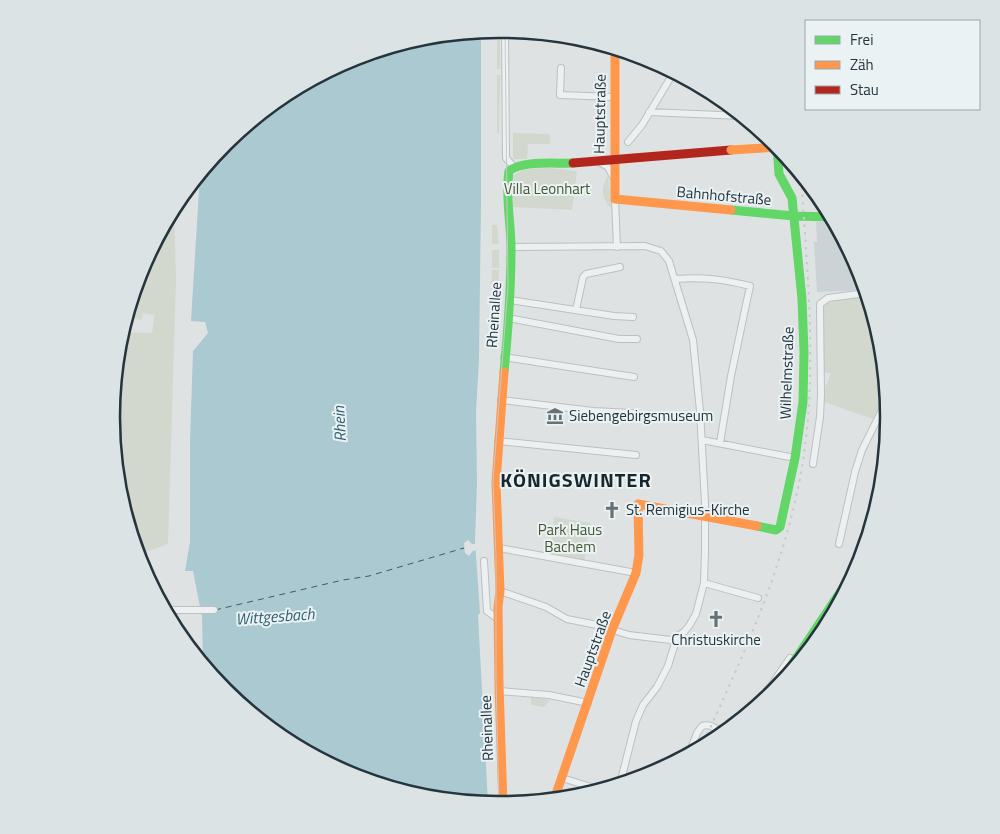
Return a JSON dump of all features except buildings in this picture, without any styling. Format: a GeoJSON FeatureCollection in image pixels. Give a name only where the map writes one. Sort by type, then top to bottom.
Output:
{"type":"FeatureCollection","features":[{"type":"Feature","properties":{"kind":"main road","name":"Hauptstraße"},"geometry":{"type":"LineString","coordinates":[[615,56],[615,199]]}},
{"type":"Feature","properties":{"kind":"main road"},"geometry":{"type":"LineString","coordinates":[[614,146],[633,157]]}},
{"type":"Feature","properties":{"kind":"main road"},"geometry":{"type":"LineString","coordinates":[[514,167],[528,164],[599,162],[633,157],[766,147]]}},
{"type":"Feature","properties":{"kind":"main road","name":"Wilhelmstraße"},"geometry":{"type":"LineString","coordinates":[[704,515],[778,529],[794,462],[803,402],[802,299],[792,195],[781,179],[778,160]]}},
{"type":"Feature","properties":{"kind":"main road","name":"Rheinallee"},"geometry":{"type":"LineString","coordinates":[[504,796],[499,691],[498,607],[500,591],[496,482],[504,357],[510,300],[511,247],[507,183],[509,171],[514,167]]}},
{"type":"Feature","properties":{"kind":"main road","name":"Bahnhofstraße"},"geometry":{"type":"LineString","coordinates":[[615,199],[795,216],[823,217]]}},
{"type":"Feature","properties":{"kind":"main road","name":"Hauptstraße"},"geometry":{"type":"LineString","coordinates":[[557,792],[612,630],[636,573],[639,555],[638,504],[704,515]]}},
{"type":"Feature","properties":{"kind":"street"},"geometry":{"type":"LineString","coordinates":[[505,38],[506,158],[509,164],[514,167]]}},
{"type":"Feature","properties":{"kind":"street"},"geometry":{"type":"LineString","coordinates":[[561,68],[560,95],[614,97]]}},
{"type":"Feature","properties":{"kind":"street"},"geometry":{"type":"LineString","coordinates":[[628,142],[650,112],[670,78]]}},
{"type":"Feature","properties":{"kind":"street"},"geometry":{"type":"LineString","coordinates":[[650,112],[730,115]]}},
{"type":"Feature","properties":{"kind":"street","name":"Hauptstraße"},"geometry":{"type":"LineString","coordinates":[[599,162],[608,167],[615,180]]}},
{"type":"Feature","properties":{"kind":"street","name":"Hauptstraße"},"geometry":{"type":"LineString","coordinates":[[615,199],[617,247]]}},
{"type":"Feature","properties":{"kind":"street"},"geometry":{"type":"LineString","coordinates":[[500,591],[546,607],[567,618],[629,635],[671,640],[689,626],[696,614],[704,583],[702,440],[693,340],[669,261],[661,251],[645,246],[511,247]]}},
{"type":"Feature","properties":{"kind":"street"},"geometry":{"type":"LineString","coordinates":[[576,310],[583,277],[586,274],[620,267]]}},
{"type":"Feature","properties":{"kind":"street"},"geometry":{"type":"LineString","coordinates":[[675,279],[722,279],[750,286],[741,324],[720,443]]}},
{"type":"Feature","properties":{"kind":"street"},"geometry":{"type":"LineString","coordinates":[[813,464],[821,395],[820,304],[828,298],[859,294]]}},
{"type":"Feature","properties":{"kind":"street"},"geometry":{"type":"LineString","coordinates":[[510,300],[614,316],[633,317]]}},
{"type":"Feature","properties":{"kind":"street"},"geometry":{"type":"LineString","coordinates":[[508,318],[619,339],[637,340]]}},
{"type":"Feature","properties":{"kind":"street"},"geometry":{"type":"LineString","coordinates":[[504,357],[634,377]]}},
{"type":"Feature","properties":{"kind":"street"},"geometry":{"type":"LineString","coordinates":[[501,400],[593,411],[632,413]]}},
{"type":"Feature","properties":{"kind":"street"},"geometry":{"type":"LineString","coordinates":[[839,544],[854,472],[880,413]]}},
{"type":"Feature","properties":{"kind":"street"},"geometry":{"type":"LineString","coordinates":[[702,440],[794,462]]}},
{"type":"Feature","properties":{"kind":"street"},"geometry":{"type":"LineString","coordinates":[[498,441],[636,455]]}},
{"type":"Feature","properties":{"kind":"street"},"geometry":{"type":"LineString","coordinates":[[499,548],[636,573]]}},
{"type":"Feature","properties":{"kind":"street"},"geometry":{"type":"LineString","coordinates":[[484,561],[487,611],[498,619]]}},
{"type":"Feature","properties":{"kind":"street"},"geometry":{"type":"LineString","coordinates":[[704,583],[758,598]]}},
{"type":"Feature","properties":{"kind":"street"},"geometry":{"type":"LineString","coordinates":[[486,601],[491,607],[498,607]]}},
{"type":"Feature","properties":{"kind":"street"},"geometry":{"type":"LineString","coordinates":[[779,673],[822,610],[828,609]]}},
{"type":"Feature","properties":{"kind":"street"},"geometry":{"type":"LineString","coordinates":[[173,610],[214,610]]}},
{"type":"Feature","properties":{"kind":"street"},"geometry":{"type":"LineString","coordinates":[[622,776],[637,720],[643,706],[657,687],[668,666],[677,637]]}},
{"type":"Feature","properties":{"kind":"street"},"geometry":{"type":"LineString","coordinates":[[499,691],[549,694],[588,703]]}},
{"type":"Feature","properties":{"kind":"street"},"geometry":{"type":"LineString","coordinates":[[693,744],[697,733],[704,725],[717,728]]}},
{"type":"Feature","properties":{"kind":"street"},"geometry":{"type":"LineString","coordinates":[[562,778],[588,786]]}},
{"type":"Feature","properties":{"kind":"shaded area"},"geometry":{"type":"Polygon","coordinates":[[[826,221],[829,227],[851,272],[857,290],[817,292],[814,242],[817,242],[816,222],[826,221]]]}},
{"type":"Feature","properties":{"kind":"green space"},"geometry":{"type":"Polygon","coordinates":[[[497,38],[500,38],[500,69],[497,69],[497,38]]]}},
{"type":"Feature","properties":{"kind":"green space"},"geometry":{"type":"Polygon","coordinates":[[[497,75],[500,75],[499,133],[497,133],[497,75]]]}},
{"type":"Feature","properties":{"kind":"green space"},"geometry":{"type":"Polygon","coordinates":[[[513,133],[550,134],[550,144],[528,144],[527,159],[513,159],[513,133]]]}},
{"type":"Feature","properties":{"kind":"green space","name":"Villa Leonhart"},"geometry":{"type":"Polygon","coordinates":[[[549,168],[577,171],[572,210],[513,207],[512,177],[524,170],[549,168]]]}},
{"type":"Feature","properties":{"kind":"green space"},"geometry":{"type":"Polygon","coordinates":[[[608,176],[612,209],[608,205],[603,193],[608,176]]]}},
{"type":"Feature","properties":{"kind":"green space"},"geometry":{"type":"Polygon","coordinates":[[[174,222],[176,280],[168,544],[146,552],[133,515],[128,491],[121,442],[120,417],[124,367],[130,332],[152,333],[155,312],[154,315],[143,313],[142,320],[133,318],[149,272],[174,222]]]}},
{"type":"Feature","properties":{"kind":"green space"},"geometry":{"type":"Polygon","coordinates":[[[492,225],[497,225],[499,244],[492,244],[492,225]]]}},
{"type":"Feature","properties":{"kind":"green space"},"geometry":{"type":"Polygon","coordinates":[[[492,250],[499,250],[499,268],[492,268],[492,250]]]}},
{"type":"Feature","properties":{"kind":"green space"},"geometry":{"type":"Polygon","coordinates":[[[492,270],[499,270],[498,290],[491,290],[492,270]]]}},
{"type":"Feature","properties":{"kind":"green space"},"geometry":{"type":"Polygon","coordinates":[[[491,293],[498,293],[497,309],[491,309],[491,293]]]}},
{"type":"Feature","properties":{"kind":"green space"},"geometry":{"type":"Polygon","coordinates":[[[860,297],[872,343],[879,392],[880,406],[873,419],[824,402],[825,388],[831,374],[824,372],[822,308],[825,303],[860,297]]]}},
{"type":"Feature","properties":{"kind":"green space","name":"Park Haus Bachem"},"geometry":{"type":"Polygon","coordinates":[[[554,517],[590,523],[584,562],[551,556],[554,517]]]}},
{"type":"Feature","properties":{"kind":"green space"},"geometry":{"type":"Polygon","coordinates":[[[531,697],[550,700],[544,707],[531,705],[531,697]]]}},
{"type":"Feature","properties":{"kind":"water"},"geometry":{"type":"Polygon","coordinates":[[[481,38],[481,202],[475,541],[488,796],[450,793],[402,784],[355,768],[310,746],[289,733],[250,702],[203,652],[202,617],[193,571],[185,571],[190,542],[190,441],[193,351],[208,333],[205,322],[191,321],[199,186],[232,149],[289,101],[310,88],[355,66],[402,50],[450,41],[481,38]]]}},
{"type":"Feature","properties":{"kind":"pier"},"geometry":{"type":"Polygon","coordinates":[[[468,540],[472,544],[477,544],[478,550],[473,551],[469,556],[465,553],[464,543],[468,540]]]}},
{"type":"Feature","properties":{"kind":"ferry route"},"geometry":{"type":"LineString","coordinates":[[215,610],[343,580],[369,576],[464,548]]}},
{"type":"Feature","properties":{"kind":"tram line"},"geometry":{"type":"LineString","coordinates":[[499,796],[496,557],[493,481],[508,286],[505,38]]}},
{"type":"Feature","properties":{"kind":"railway"},"geometry":{"type":"LineString","coordinates":[[706,736],[747,645],[774,576],[795,504],[802,467],[809,395],[810,321],[802,187]]}},
{"type":"Feature","properties":{"kind":"traffic: fast"},"geometry":{"type":"LineString","coordinates":[[757,526],[776,530],[780,527],[795,458],[803,402],[802,299],[792,198],[779,174],[778,160]]}},
{"type":"Feature","properties":{"kind":"traffic: fast"},"geometry":{"type":"LineString","coordinates":[[504,372],[511,264],[508,210],[509,171],[522,165],[573,163]]}},
{"type":"Feature","properties":{"kind":"traffic: fast"},"geometry":{"type":"LineString","coordinates":[[731,210],[823,217]]}},
{"type":"Feature","properties":{"kind":"traffic: slow"},"geometry":{"type":"LineString","coordinates":[[615,56],[615,199],[731,210]]}},
{"type":"Feature","properties":{"kind":"traffic: slow"},"geometry":{"type":"LineString","coordinates":[[731,150],[767,148]]}},
{"type":"Feature","properties":{"kind":"traffic: slow"},"geometry":{"type":"LineString","coordinates":[[503,796],[499,685],[498,607],[500,591],[496,482],[504,372]]}},
{"type":"Feature","properties":{"kind":"traffic: slow"},"geometry":{"type":"LineString","coordinates":[[557,792],[612,630],[636,573],[639,555],[638,504],[757,526]]}},
{"type":"Feature","properties":{"kind":"traffic: jam"},"geometry":{"type":"LineString","coordinates":[[573,163],[731,150]]}},
{"type":"Feature","properties":{"kind":"place","name":"Siebengebirgsmuseum"},"geometry":{"type":"Point","coordinates":[555,416]}},
{"type":"Feature","properties":{"kind":"place","name":"St. Remigius-Kirche"},"geometry":{"type":"Point","coordinates":[612,510]}},
{"type":"Feature","properties":{"kind":"place","name":"Christuskirche"},"geometry":{"type":"Point","coordinates":[716,619]}},
{"type":"Feature","properties":{"kind":"district","name":"KÖNIGSWINTER"},"geometry":{"type":"Point","coordinates":[576,480]}},
{"type":"Feature","properties":{"kind":"water label","name":"Rhein"},"geometry":{"type":"Point","coordinates":[339,424]}},
{"type":"Feature","properties":{"kind":"water label","name":"Wittgesbach"},"geometry":{"type":"Point","coordinates":[275,616]}}]}
